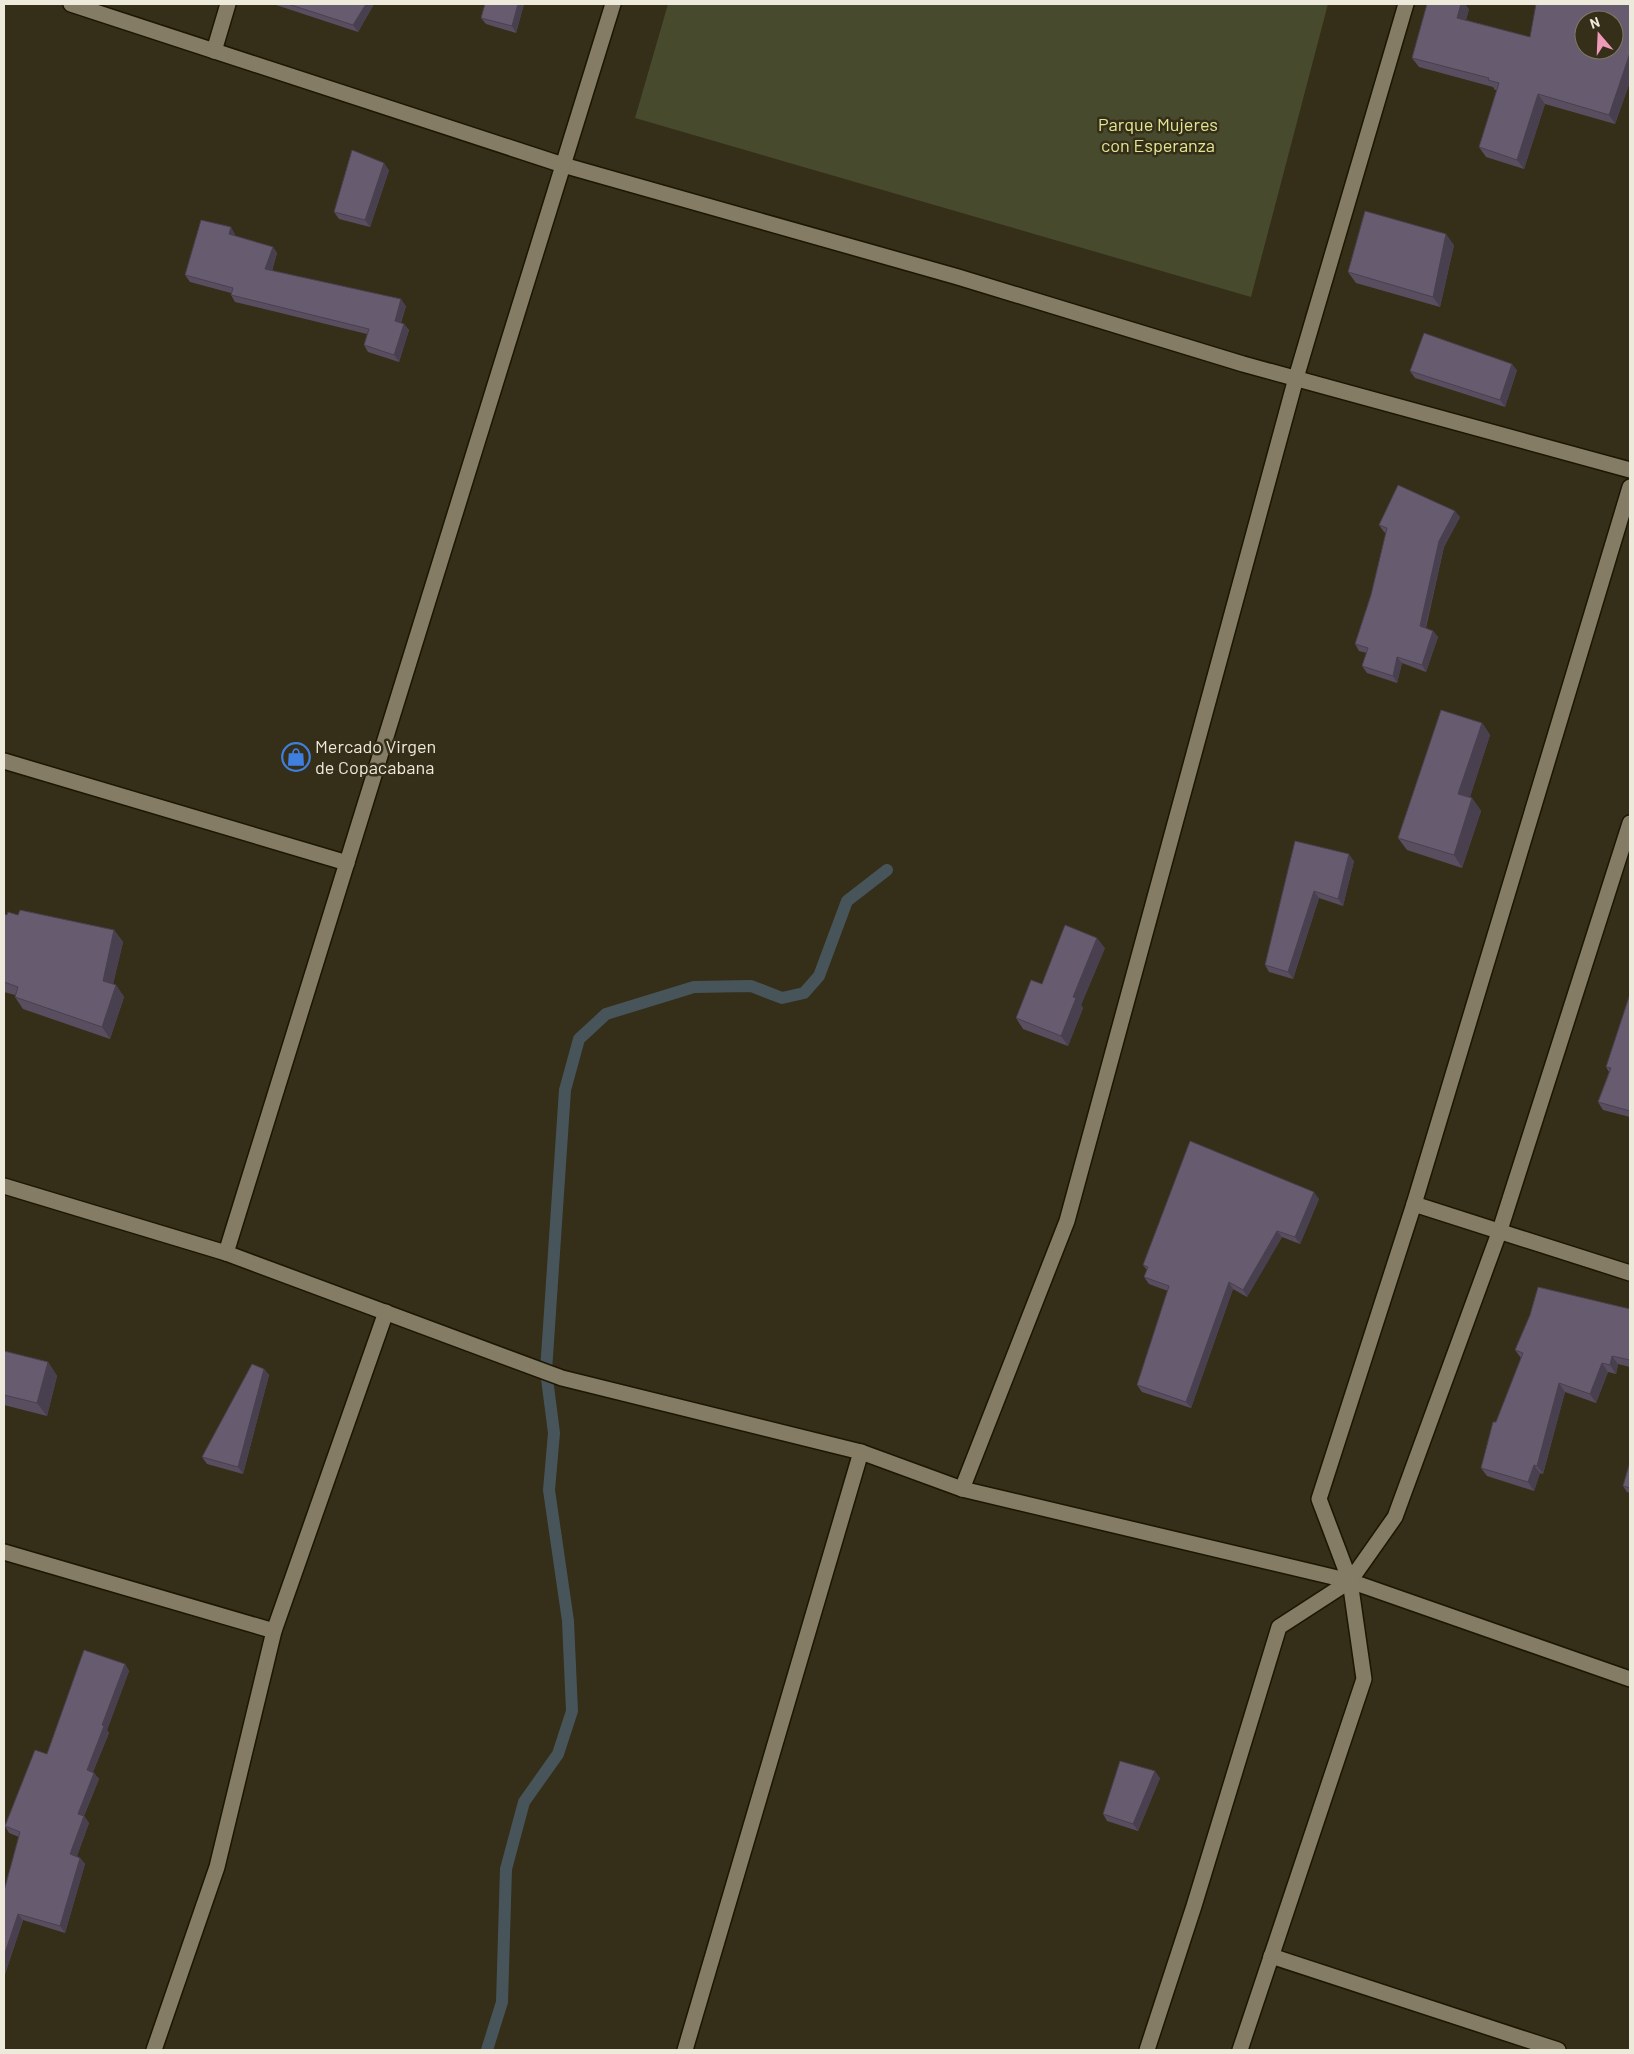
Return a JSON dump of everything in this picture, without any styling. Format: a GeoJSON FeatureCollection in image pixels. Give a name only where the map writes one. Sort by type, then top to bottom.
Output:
{"type":"FeatureCollection","features":[{"type":"Feature","properties":{"kind":"street"},"geometry":{"type":"LineString","coordinates":[[71,4],[563,165],[958,277],[1296,378],[1630,470]]}},
{"type":"Feature","properties":{"kind":"street"},"geometry":{"type":"LineString","coordinates":[[214,51],[228,4]]}},
{"type":"Feature","properties":{"kind":"street"},"geometry":{"type":"LineString","coordinates":[[226,1253],[613,4]]}},
{"type":"Feature","properties":{"kind":"street"},"geometry":{"type":"LineString","coordinates":[[962,1489],[1067,1221],[1296,378],[1406,4]]}},
{"type":"Feature","properties":{"kind":"street"},"geometry":{"type":"LineString","coordinates":[[1240,2050],[1364,1680],[1350,1581],[1320,1499],[1414,1204],[1630,487]]}},
{"type":"Feature","properties":{"kind":"street"},"geometry":{"type":"LineString","coordinates":[[4,761],[347,863]]}},
{"type":"Feature","properties":{"kind":"street"},"geometry":{"type":"LineString","coordinates":[[1147,2050],[1194,1906],[1279,1627],[1350,1581],[1395,1517],[1500,1230],[1630,823]]}},
{"type":"Feature","properties":{"kind":"street"},"geometry":{"type":"LineString","coordinates":[[4,1186],[226,1253],[562,1378],[861,1452],[962,1489],[1350,1581],[1630,1678]]}},
{"type":"Feature","properties":{"kind":"street"},"geometry":{"type":"LineString","coordinates":[[1414,1204],[1630,1273]]}},
{"type":"Feature","properties":{"kind":"street"},"geometry":{"type":"LineString","coordinates":[[154,2050],[217,1867],[274,1632],[386,1312]]}},
{"type":"Feature","properties":{"kind":"street"},"geometry":{"type":"LineString","coordinates":[[686,2050],[861,1452]]}},
{"type":"Feature","properties":{"kind":"street"},"geometry":{"type":"LineString","coordinates":[[4,1552],[274,1632]]}},
{"type":"Feature","properties":{"kind":"street"},"geometry":{"type":"LineString","coordinates":[[1271,1956],[1558,2050]]}},
{"type":"Feature","properties":{"kind":"green space","name":"Parque Mujeres con Esperanza"},"geometry":{"type":"Polygon","coordinates":[[[668,4],[1328,4],[1251,297],[635,118],[668,4]]]}},
{"type":"Feature","properties":{"kind":"building"},"geometry":{"type":"Polygon","coordinates":[[[288,4],[366,4],[353,25],[288,4]]]}},
{"type":"Feature","properties":{"kind":"building"},"geometry":{"type":"Polygon","coordinates":[[[485,4],[518,4],[512,26],[481,18],[485,4]]]}},
{"type":"Feature","properties":{"kind":"building"},"geometry":{"type":"Polygon","coordinates":[[[1427,4],[1461,4],[1457,18],[1530,37],[1536,4],[1630,4],[1630,53],[1609,115],[1538,94],[1517,160],[1479,147],[1499,83],[1488,80],[1489,78],[1412,58],[1427,4]]]}},
{"type":"Feature","properties":{"kind":"building"},"geometry":{"type":"Polygon","coordinates":[[[352,150],[384,163],[365,220],[334,212],[352,150]]]}},
{"type":"Feature","properties":{"kind":"building"},"geometry":{"type":"Polygon","coordinates":[[[1365,211],[1446,234],[1433,297],[1348,272],[1365,211]]]}},
{"type":"Feature","properties":{"kind":"building"},"geometry":{"type":"Polygon","coordinates":[[[201,220],[231,227],[229,234],[273,247],[265,269],[401,299],[395,321],[404,324],[394,355],[364,345],[369,329],[231,295],[233,288],[185,275],[201,220]]]}},
{"type":"Feature","properties":{"kind":"building"},"geometry":{"type":"Polygon","coordinates":[[[1424,333],[1512,364],[1500,400],[1410,371],[1424,333]]]}},
{"type":"Feature","properties":{"kind":"building"},"geometry":{"type":"Polygon","coordinates":[[[1398,485],[1455,511],[1439,541],[1420,626],[1433,631],[1422,665],[1397,657],[1393,676],[1362,666],[1368,648],[1355,644],[1371,595],[1387,528],[1379,525],[1398,485]]]}},
{"type":"Feature","properties":{"kind":"building"},"geometry":{"type":"Polygon","coordinates":[[[1441,710],[1482,723],[1458,794],[1472,798],[1454,855],[1398,838],[1441,710]]]}},
{"type":"Feature","properties":{"kind":"building"},"geometry":{"type":"Polygon","coordinates":[[[1295,841],[1349,854],[1338,899],[1314,891],[1288,972],[1265,965],[1295,841]]]}},
{"type":"Feature","properties":{"kind":"building"},"geometry":{"type":"Polygon","coordinates":[[[20,910],[114,930],[103,981],[116,985],[102,1027],[15,997],[18,987],[4,982],[4,914],[7,915],[8,912],[18,915],[20,910]]]}},
{"type":"Feature","properties":{"kind":"building"},"geometry":{"type":"Polygon","coordinates":[[[1065,925],[1097,938],[1073,997],[1076,998],[1061,1036],[1016,1018],[1031,980],[1042,984],[1065,925]]]}},
{"type":"Feature","properties":{"kind":"building"},"geometry":{"type":"Polygon","coordinates":[[[1630,994],[1630,1111],[1598,1102],[1611,1068],[1606,1067],[1630,994]]]}},
{"type":"Feature","properties":{"kind":"building"},"geometry":{"type":"Polygon","coordinates":[[[1190,1141],[1314,1192],[1295,1237],[1277,1231],[1243,1290],[1229,1282],[1186,1402],[1137,1385],[1169,1286],[1144,1277],[1148,1267],[1143,1265],[1190,1141]]]}},
{"type":"Feature","properties":{"kind":"building"},"geometry":{"type":"Polygon","coordinates":[[[1538,1287],[1630,1309],[1630,1360],[1612,1356],[1610,1365],[1602,1363],[1590,1394],[1559,1383],[1537,1466],[1534,1465],[1528,1482],[1481,1468],[1493,1422],[1496,1422],[1523,1353],[1515,1350],[1530,1315],[1538,1287]]]}},
{"type":"Feature","properties":{"kind":"building"},"geometry":{"type":"Polygon","coordinates":[[[4,1351],[48,1362],[37,1403],[4,1395],[4,1351]]]}},
{"type":"Feature","properties":{"kind":"building"},"geometry":{"type":"Polygon","coordinates":[[[252,1364],[264,1369],[238,1467],[202,1457],[252,1364]]]}},
{"type":"Feature","properties":{"kind":"building"},"geometry":{"type":"Polygon","coordinates":[[[1630,1462],[1630,1488],[1623,1486],[1630,1462]]]}},
{"type":"Feature","properties":{"kind":"building"},"geometry":{"type":"Polygon","coordinates":[[[84,1650],[125,1664],[87,1770],[94,1773],[78,1814],[84,1816],[70,1854],[80,1858],[60,1926],[18,1914],[4,1956],[4,1891],[20,1832],[5,1826],[35,1750],[47,1754],[84,1650]]]}},
{"type":"Feature","properties":{"kind":"building"},"geometry":{"type":"Polygon","coordinates":[[[1120,1761],[1155,1771],[1133,1824],[1103,1814],[1120,1761]]]}},
{"type":"Feature","properties":{"kind":"waterway"},"geometry":{"type":"LineString","coordinates":[[487,2050],[502,2002],[506,1869],[524,1802],[558,1754],[572,1711],[568,1621],[549,1490],[554,1433],[546,1371],[565,1090],[579,1039],[606,1014],[694,987],[751,986],[782,998],[804,993],[819,976],[847,901],[887,870]]}},
{"type":"Feature","properties":{"kind":"place","name":"Mercado Virgen de Copacabana"},"geometry":{"type":"Point","coordinates":[296,757]}}]}
